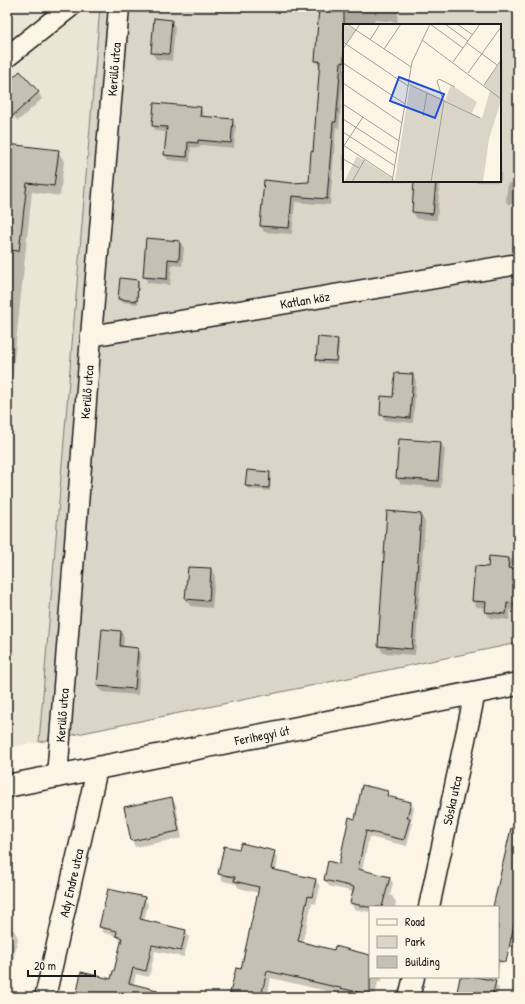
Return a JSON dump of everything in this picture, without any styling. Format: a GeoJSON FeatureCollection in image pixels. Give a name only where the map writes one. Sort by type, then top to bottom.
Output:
{"type":"FeatureCollection","features":[{"type":"Feature","properties":{"kind":"main road","name":"Ferihegyi út"},"geometry":{"type":"LineString","coordinates":[[7,786],[518,684]]}},
{"type":"Feature","properties":{"kind":"street"},"geometry":{"type":"LineString","coordinates":[[7,56],[70,7]]}},
{"type":"Feature","properties":{"kind":"street","name":"Kerülő utca"},"geometry":{"type":"LineString","coordinates":[[57,776],[91,336],[119,7]]}},
{"type":"Feature","properties":{"kind":"street","name":"Katlan köz"},"geometry":{"type":"LineString","coordinates":[[91,336],[518,264]]}},
{"type":"Feature","properties":{"kind":"street","name":"Sóska utca"},"geometry":{"type":"LineString","coordinates":[[429,906],[475,693]]}},
{"type":"Feature","properties":{"kind":"street","name":"Ady Endre utca"},"geometry":{"type":"LineString","coordinates":[[45,997],[97,769]]}},
{"type":"Feature","properties":{"kind":"street"},"geometry":{"type":"LineString","coordinates":[[409,997],[414,978]]}},
{"type":"Feature","properties":{"kind":"shaded area"},"geometry":{"type":"Polygon","coordinates":[[[7,7],[100,7],[39,742],[7,748],[7,7]]]}},
{"type":"Feature","properties":{"kind":"green space"},"geometry":{"type":"Polygon","coordinates":[[[100,7],[518,7],[518,643],[39,742],[100,7]]]}},
{"type":"Feature","properties":{"kind":"building"},"geometry":{"type":"Polygon","coordinates":[[[319,7],[344,7],[343,63],[341,62],[336,122],[333,122],[327,199],[292,196],[289,228],[260,226],[264,180],[292,183],[309,182],[311,151],[313,152],[320,61],[315,61],[319,7]]]}},
{"type":"Feature","properties":{"kind":"building"},"geometry":{"type":"Polygon","coordinates":[[[154,18],[172,20],[169,54],[151,53],[154,18]]]}},
{"type":"Feature","properties":{"kind":"building"},"geometry":{"type":"Polygon","coordinates":[[[20,71],[39,92],[7,121],[7,83],[20,71]]]}},
{"type":"Feature","properties":{"kind":"building"},"geometry":{"type":"Polygon","coordinates":[[[154,103],[201,107],[200,116],[233,119],[231,143],[198,140],[198,143],[188,142],[187,157],[164,155],[167,127],[152,126],[154,103]]]}},
{"type":"Feature","properties":{"kind":"building"},"geometry":{"type":"Polygon","coordinates":[[[7,144],[59,150],[54,186],[27,183],[19,251],[7,250],[7,144]]]}},
{"type":"Feature","properties":{"kind":"building"},"geometry":{"type":"Polygon","coordinates":[[[414,182],[436,182],[433,214],[412,212],[414,182]]]}},
{"type":"Feature","properties":{"kind":"building"},"geometry":{"type":"Polygon","coordinates":[[[146,238],[180,241],[179,260],[168,259],[167,279],[143,277],[146,238]]]}},
{"type":"Feature","properties":{"kind":"building"},"geometry":{"type":"Polygon","coordinates":[[[120,278],[138,280],[137,301],[118,299],[120,278]]]}},
{"type":"Feature","properties":{"kind":"building"},"geometry":{"type":"Polygon","coordinates":[[[318,337],[338,339],[336,361],[316,360],[318,337]]]}},
{"type":"Feature","properties":{"kind":"building"},"geometry":{"type":"Polygon","coordinates":[[[395,373],[413,374],[410,418],[380,415],[381,396],[393,397],[395,373]]]}},
{"type":"Feature","properties":{"kind":"building"},"geometry":{"type":"Polygon","coordinates":[[[399,439],[441,442],[438,481],[396,478],[399,439]]]}},
{"type":"Feature","properties":{"kind":"building"},"geometry":{"type":"Polygon","coordinates":[[[247,470],[270,472],[269,488],[245,486],[247,470]]]}},
{"type":"Feature","properties":{"kind":"building"},"geometry":{"type":"Polygon","coordinates":[[[387,511],[421,514],[412,649],[378,646],[387,511]]]}},
{"type":"Feature","properties":{"kind":"building"},"geometry":{"type":"Polygon","coordinates":[[[489,556],[509,558],[508,568],[518,569],[518,604],[507,603],[506,614],[485,612],[486,602],[472,601],[475,566],[488,567],[489,556]]]}},
{"type":"Feature","properties":{"kind":"building"},"geometry":{"type":"Polygon","coordinates":[[[188,567],[211,568],[209,601],[185,599],[188,567]]]}},
{"type":"Feature","properties":{"kind":"building"},"geometry":{"type":"Polygon","coordinates":[[[102,629],[121,631],[120,646],[138,648],[135,689],[97,686],[102,629]]]}},
{"type":"Feature","properties":{"kind":"building"},"geometry":{"type":"Polygon","coordinates":[[[362,785],[388,791],[387,796],[411,802],[407,818],[410,818],[404,840],[366,831],[358,869],[390,877],[382,906],[368,907],[350,903],[354,887],[324,880],[328,861],[339,864],[349,817],[355,819],[362,785]]]}},
{"type":"Feature","properties":{"kind":"building"},"geometry":{"type":"Polygon","coordinates":[[[172,797],[179,831],[131,841],[124,807],[172,797]]]}},
{"type":"Feature","properties":{"kind":"building"},"geometry":{"type":"Polygon","coordinates":[[[511,828],[518,829],[518,906],[506,962],[499,961],[499,906],[493,906],[511,828]]]}},
{"type":"Feature","properties":{"kind":"building"},"geometry":{"type":"Polygon","coordinates":[[[241,843],[275,851],[271,869],[316,879],[312,897],[308,896],[298,941],[334,950],[335,946],[369,955],[370,995],[267,971],[261,997],[229,997],[236,968],[241,969],[259,887],[234,881],[235,877],[218,874],[224,846],[239,849],[241,843]]]}},
{"type":"Feature","properties":{"kind":"building"},"geometry":{"type":"Polygon","coordinates":[[[108,889],[145,897],[140,919],[186,930],[181,951],[152,945],[146,971],[133,968],[129,983],[157,990],[156,997],[99,997],[77,992],[81,972],[111,979],[114,971],[122,938],[116,936],[117,931],[99,927],[108,889]]]}},
{"type":"Feature","properties":{"kind":"building"},"geometry":{"type":"Polygon","coordinates":[[[460,978],[481,978],[496,981],[492,997],[456,997],[460,978]]]}}]}
